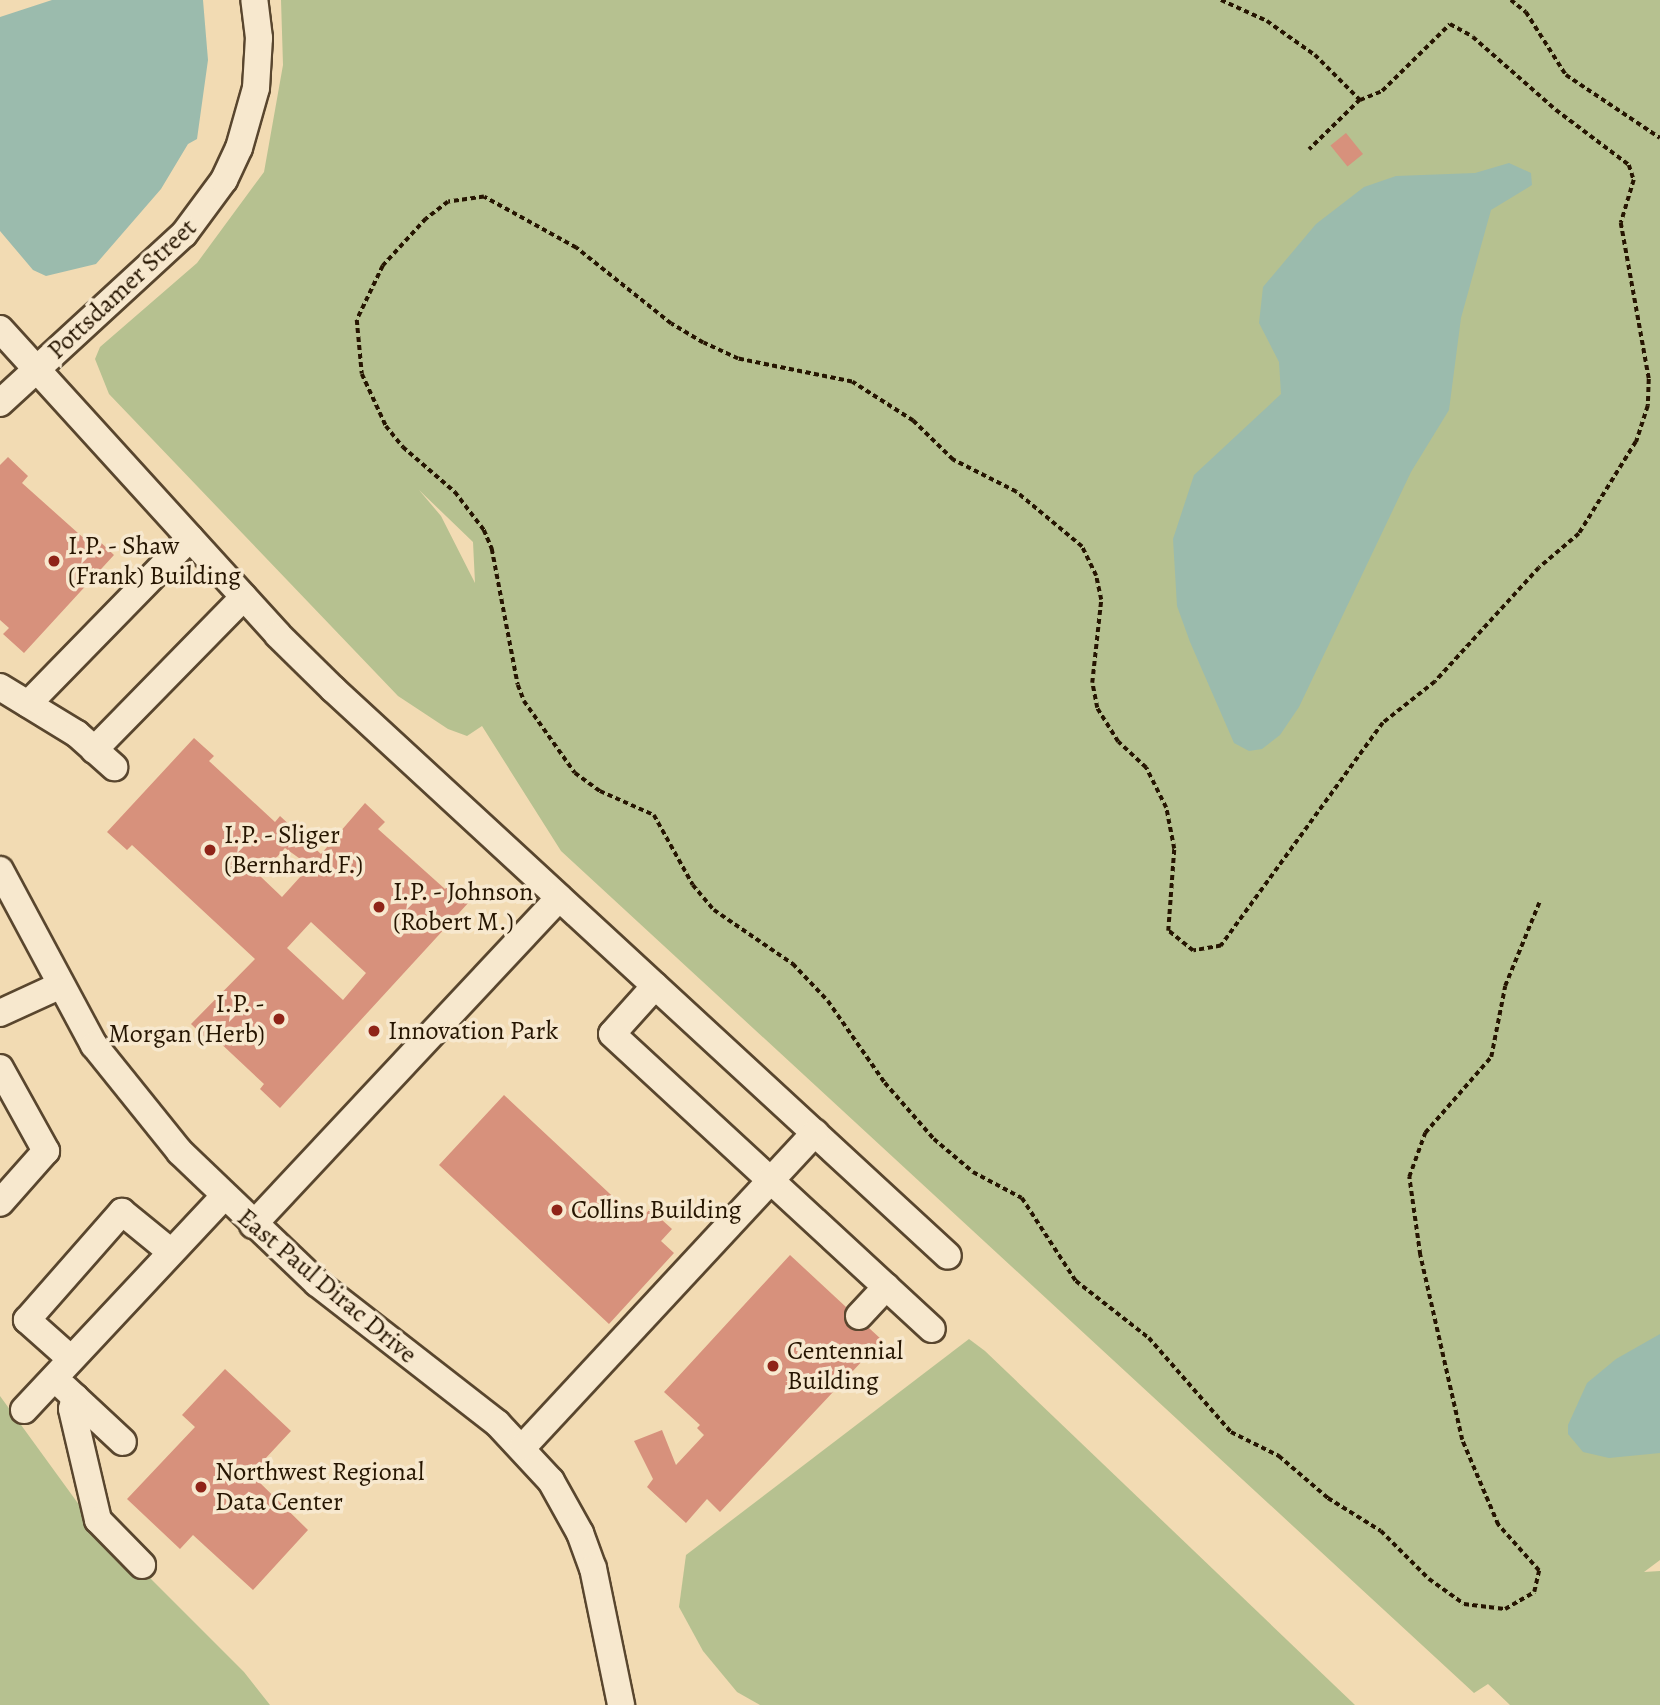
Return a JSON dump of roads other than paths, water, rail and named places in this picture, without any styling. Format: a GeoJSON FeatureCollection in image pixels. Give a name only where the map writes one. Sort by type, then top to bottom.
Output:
{"type":"FeatureCollection","features":[{"type":"Feature","properties":{"kind":"street","name":"Pottsdamer Street"},"geometry":{"type":"LineString","coordinates":[[0,403],[184,234],[224,180],[239,148],[256,88],[259,38],[254,0]]}},
{"type":"Feature","properties":{"kind":"street"},"geometry":{"type":"LineString","coordinates":[[0,330],[244,597],[339,695],[948,1256]]}},
{"type":"Feature","properties":{"kind":"street"},"geometry":{"type":"LineString","coordinates":[[28,704],[190,538]]}},
{"type":"Feature","properties":{"kind":"street"},"geometry":{"type":"LineString","coordinates":[[0,687],[104,759],[217,619],[244,597]]}},
{"type":"Feature","properties":{"kind":"street","name":"East Paul Dirac Drive"},"geometry":{"type":"LineString","coordinates":[[0,870],[60,986],[130,1095],[223,1197],[253,1225],[317,1283],[523,1447],[551,1481],[580,1533],[593,1568],[621,1705]]}},
{"type":"Feature","properties":{"kind":"street"},"geometry":{"type":"LineString","coordinates":[[253,1225],[559,898]]}},
{"type":"Feature","properties":{"kind":"street"},"geometry":{"type":"LineString","coordinates":[[0,1013],[60,986]]}},
{"type":"Feature","properties":{"kind":"street"},"geometry":{"type":"LineString","coordinates":[[655,986],[612,1034],[932,1329]]}},
{"type":"Feature","properties":{"kind":"street"},"geometry":{"type":"LineString","coordinates":[[0,1068],[46,1151],[1,1199]]}},
{"type":"Feature","properties":{"kind":"street"},"geometry":{"type":"LineString","coordinates":[[523,1447],[815,1133]]}},
{"type":"Feature","properties":{"kind":"street"},"geometry":{"type":"LineString","coordinates":[[24,1410],[223,1197]]}},
{"type":"Feature","properties":{"kind":"street"},"geometry":{"type":"LineString","coordinates":[[123,1441],[75,1398],[63,1369],[27,1320],[122,1212],[171,1252]]}},
{"type":"Feature","properties":{"kind":"street"},"geometry":{"type":"LineString","coordinates":[[859,1316],[886,1287]]}},
{"type":"Feature","properties":{"kind":"street"},"geometry":{"type":"LineString","coordinates":[[75,1398],[72,1409],[98,1521],[142,1565]]}},
{"type":"Feature","properties":{"kind":"place","name":"I.P. - Shaw (Frank) Building"},"geometry":{"type":"Point","coordinates":[54,561]}},
{"type":"Feature","properties":{"kind":"place","name":"I.P. - Sliger (Bernhard F.)"},"geometry":{"type":"Point","coordinates":[210,850]}},
{"type":"Feature","properties":{"kind":"place","name":"I.P. - Johnson (Robert M.)"},"geometry":{"type":"Point","coordinates":[379,907]}},
{"type":"Feature","properties":{"kind":"place","name":"I.P. - Morgan (Herb)"},"geometry":{"type":"Point","coordinates":[279,1019]}},
{"type":"Feature","properties":{"kind":"place","name":"Innovation Park"},"geometry":{"type":"Point","coordinates":[374,1031]}},
{"type":"Feature","properties":{"kind":"place","name":"Collins Building"},"geometry":{"type":"Point","coordinates":[557,1210]}},
{"type":"Feature","properties":{"kind":"place","name":"Centennial Building"},"geometry":{"type":"Point","coordinates":[773,1366]}},
{"type":"Feature","properties":{"kind":"place","name":"Northwest Regional Data Center"},"geometry":{"type":"Point","coordinates":[201,1487]}}]}
